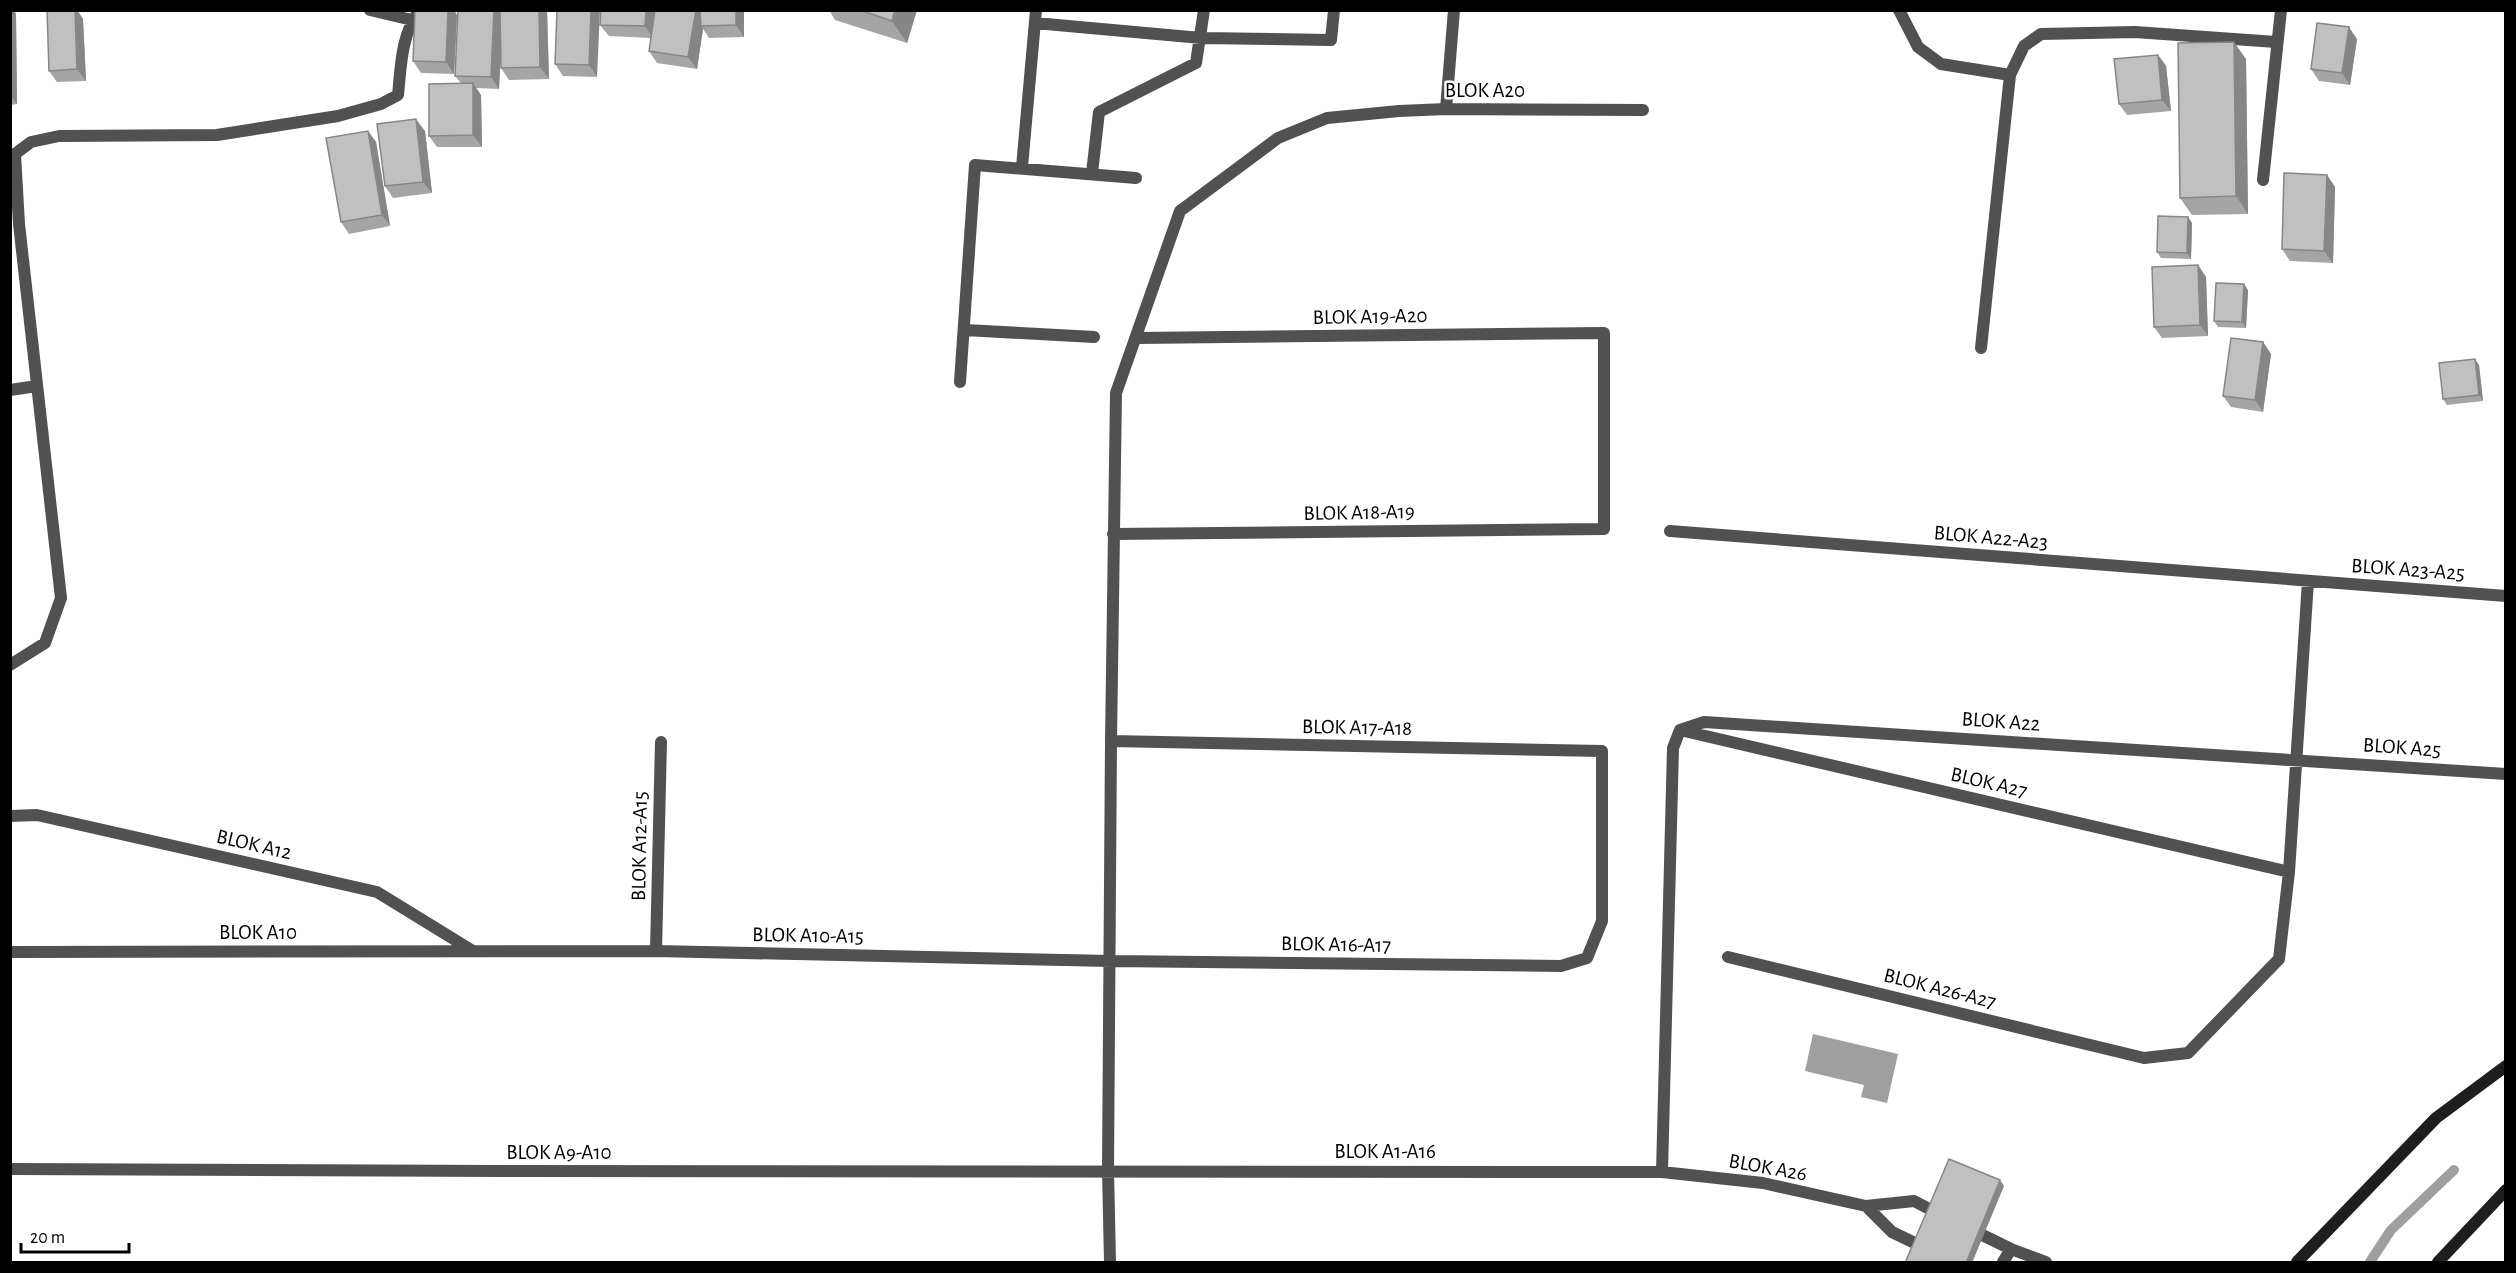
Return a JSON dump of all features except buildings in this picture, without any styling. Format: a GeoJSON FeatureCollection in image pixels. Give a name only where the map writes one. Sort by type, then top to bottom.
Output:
{"type":"FeatureCollection","features":[{"type":"Feature","properties":{"kind":"street"},"geometry":{"type":"LineString","coordinates":[[10,665],[45,643],[61,598],[13,154],[31,142],[59,136],[217,135],[338,116],[381,104],[398,95],[403,47],[416,15],[370,10]]}},
{"type":"Feature","properties":{"kind":"street"},"geometry":{"type":"LineString","coordinates":[[1092,173],[1099,112],[1196,63],[1204,10]]}},
{"type":"Feature","properties":{"kind":"street"},"geometry":{"type":"LineString","coordinates":[[1022,167],[1036,17],[1201,38],[1331,40],[1334,10]]}},
{"type":"Feature","properties":{"kind":"street"},"geometry":{"type":"LineString","coordinates":[[1446,109],[1454,10]]}},
{"type":"Feature","properties":{"kind":"street"},"geometry":{"type":"LineString","coordinates":[[1899,10],[1918,47],[1941,64],[2010,75]]}},
{"type":"Feature","properties":{"kind":"street"},"geometry":{"type":"LineString","coordinates":[[2263,180],[2281,10]]}},
{"type":"Feature","properties":{"kind":"street"},"geometry":{"type":"LineString","coordinates":[[1981,348],[2010,75],[2024,46],[2041,34],[2135,32],[2276,42]]}},
{"type":"Feature","properties":{"kind":"street","name":"BLOK A20"},"geometry":{"type":"LineString","coordinates":[[1110,1263],[1108,1170],[1116,393],[1180,211],[1278,138],[1327,118],[1446,109],[1643,110]]}},
{"type":"Feature","properties":{"kind":"street"},"geometry":{"type":"LineString","coordinates":[[960,382],[975,165],[1136,178]]}},
{"type":"Feature","properties":{"kind":"street"},"geometry":{"type":"LineString","coordinates":[[965,330],[1094,337]]}},
{"type":"Feature","properties":{"kind":"street","name":"BLOK A19-A20"},"geometry":{"type":"LineString","coordinates":[[1137,338],[1604,333],[1604,529]]}},
{"type":"Feature","properties":{"kind":"street"},"geometry":{"type":"LineString","coordinates":[[10,390],[37,386]]}},
{"type":"Feature","properties":{"kind":"street","name":"BLOK A18-A19"},"geometry":{"type":"LineString","coordinates":[[1113,534],[1604,529]]}},
{"type":"Feature","properties":{"kind":"street","name":"BLOK A22-A23"},"geometry":{"type":"LineString","coordinates":[[1670,531],[2308,581]]}},
{"type":"Feature","properties":{"kind":"street"},"geometry":{"type":"LineString","coordinates":[[2289,872],[2308,581]]}},
{"type":"Feature","properties":{"kind":"street","name":"BLOK A23-A25"},"geometry":{"type":"LineString","coordinates":[[2308,581],[2505,597]]}},
{"type":"Feature","properties":{"kind":"street","name":"BLOK A22"},"geometry":{"type":"LineString","coordinates":[[1680,730],[1704,722],[2297,760]]}},
{"type":"Feature","properties":{"kind":"street"},"geometry":{"type":"LineString","coordinates":[[1662,1172],[1673,748],[1680,730]]}},
{"type":"Feature","properties":{"kind":"street","name":"BLOK A27"},"geometry":{"type":"LineString","coordinates":[[1680,730],[2289,872]]}},
{"type":"Feature","properties":{"kind":"street","name":"BLOK A17-A18"},"geometry":{"type":"LineString","coordinates":[[1111,741],[1602,752],[1602,921],[1587,958],[1561,966]]}},
{"type":"Feature","properties":{"kind":"street","name":"BLOK A12-A15"},"geometry":{"type":"LineString","coordinates":[[656,951],[661,742]]}},
{"type":"Feature","properties":{"kind":"street","name":"BLOK A25"},"geometry":{"type":"LineString","coordinates":[[2297,760],[2505,774]]}},
{"type":"Feature","properties":{"kind":"street","name":"BLOK A12"},"geometry":{"type":"LineString","coordinates":[[10,816],[37,815],[377,892],[474,951]]}},
{"type":"Feature","properties":{"kind":"street","name":"BLOK A26-A27"},"geometry":{"type":"LineString","coordinates":[[1728,957],[2144,1058],[2188,1053],[2279,959],[2289,872]]}},
{"type":"Feature","properties":{"kind":"street","name":"BLOK A10"},"geometry":{"type":"LineString","coordinates":[[10,952],[474,951],[505,953]]}},
{"type":"Feature","properties":{"kind":"street","name":"BLOK A10-A15"},"geometry":{"type":"LineString","coordinates":[[505,953],[656,951],[1111,961]]}},
{"type":"Feature","properties":{"kind":"street","name":"BLOK A16-A17"},"geometry":{"type":"LineString","coordinates":[[1111,961],[1561,966]]}},
{"type":"Feature","properties":{"kind":"street"},"geometry":{"type":"LineString","coordinates":[[2297,1263],[2436,1118],[2505,1066]]}},
{"type":"Feature","properties":{"kind":"street","name":"BLOK A9-A10"},"geometry":{"type":"LineString","coordinates":[[10,1169],[501,1172],[1108,1170]]}},
{"type":"Feature","properties":{"kind":"street","name":"BLOK A1-A16"},"geometry":{"type":"LineString","coordinates":[[1108,1170],[1662,1172]]}},
{"type":"Feature","properties":{"kind":"street","name":"BLOK A26"},"geometry":{"type":"LineString","coordinates":[[1662,1172],[1763,1183],[1866,1206]]}},
{"type":"Feature","properties":{"kind":"street"},"geometry":{"type":"LineString","coordinates":[[2438,1263],[2505,1190]]}},
{"type":"Feature","properties":{"kind":"street"},"geometry":{"type":"LineString","coordinates":[[1866,1206],[1914,1201],[2011,1249],[2046,1263]]}},
{"type":"Feature","properties":{"kind":"street"},"geometry":{"type":"LineString","coordinates":[[1866,1206],[1892,1232],[1954,1263]]}},
{"type":"Feature","properties":{"kind":"street"},"geometry":{"type":"LineString","coordinates":[[2003,1263],[2011,1249]]}},
{"type":"Feature","properties":{"kind":"shaded area"},"geometry":{"type":"Polygon","coordinates":[[[1813,1034],[1898,1054],[1887,1103],[1861,1097],[1864,1085],[1805,1071],[1813,1034]]]}},
{"type":"Feature","properties":{"kind":"waterway"},"geometry":{"type":"LineString","coordinates":[[2370,1262],[2391,1230],[2454,1170]]}}]}
